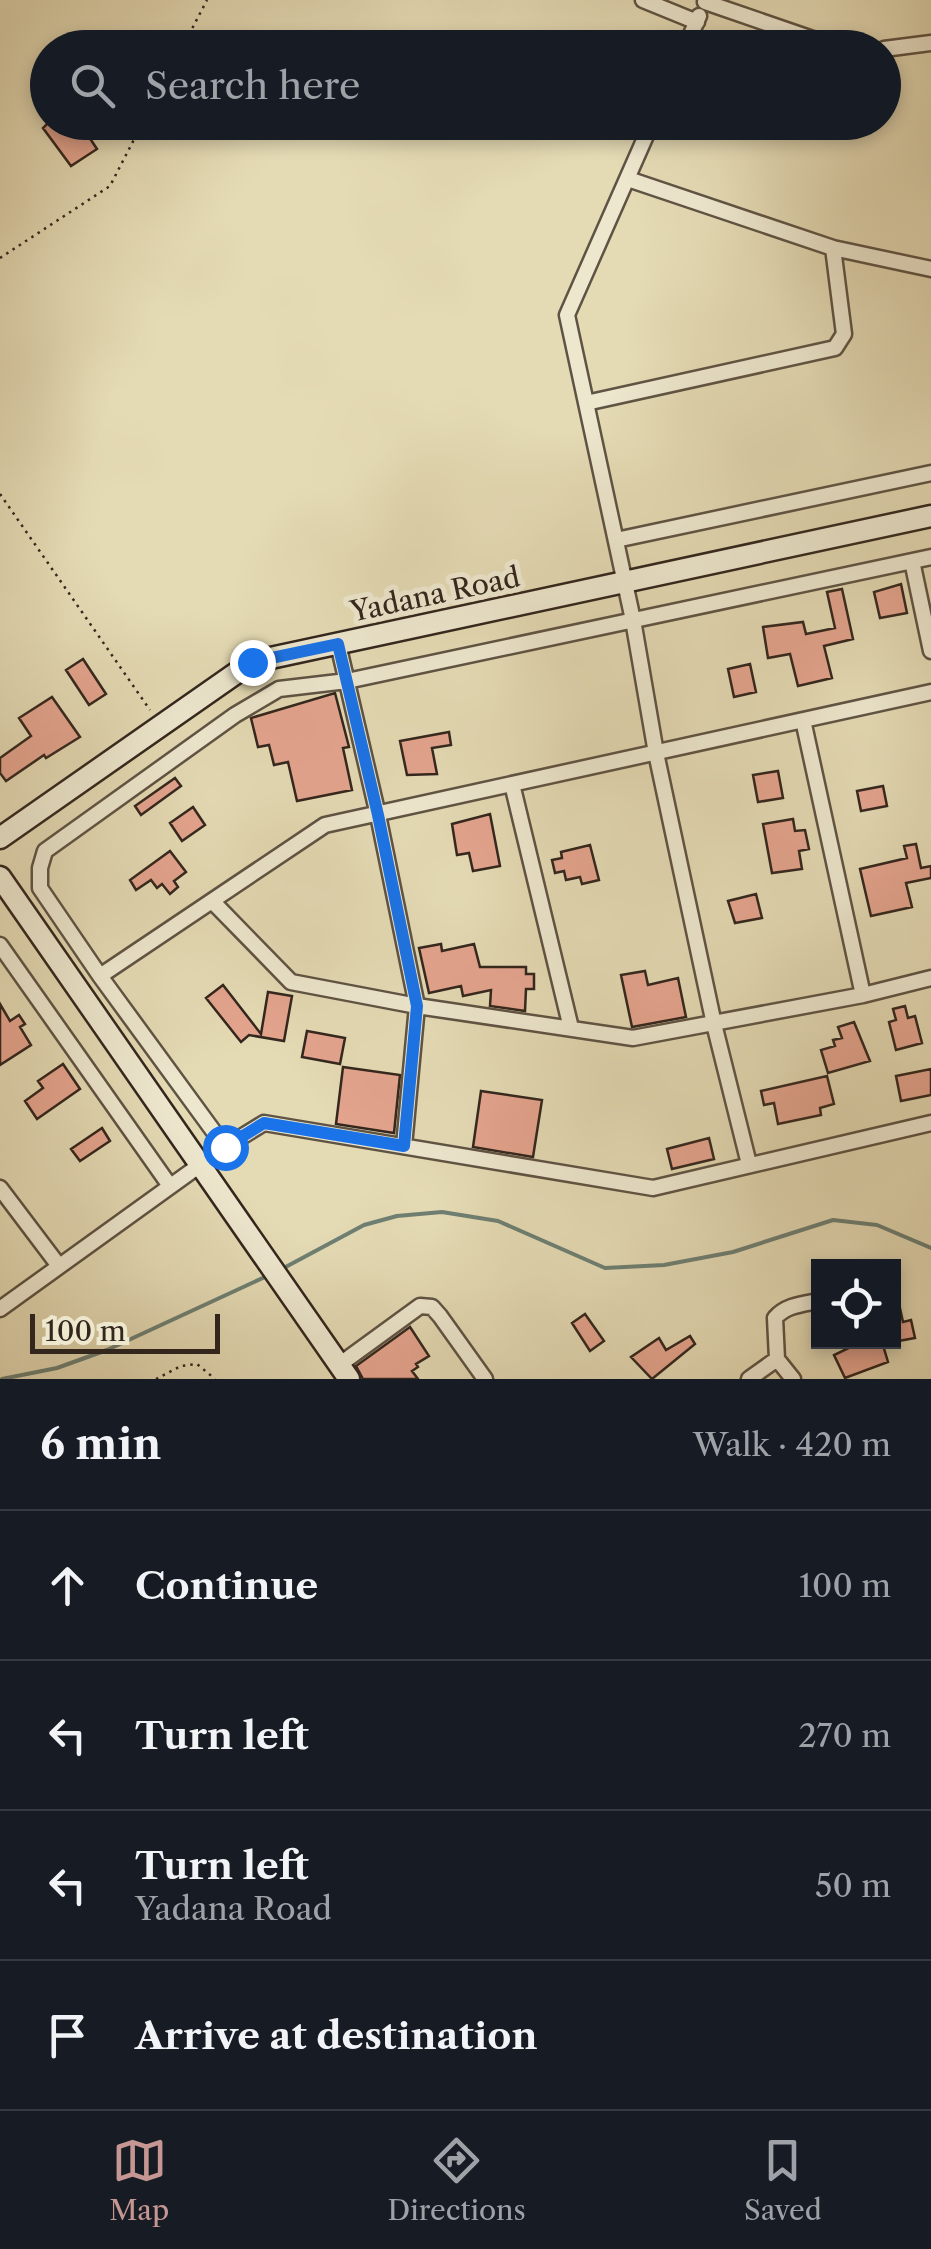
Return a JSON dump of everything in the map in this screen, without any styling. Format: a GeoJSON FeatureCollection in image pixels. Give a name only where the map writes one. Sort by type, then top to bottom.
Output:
{"type":"FeatureCollection","features":[{"type":"Feature","properties":{"kind":"main road","name":"Yadana Road"},"geometry":{"type":"LineString","coordinates":[[0,838],[252,662],[931,516]]}},
{"type":"Feature","properties":{"kind":"main road"},"geometry":{"type":"LineString","coordinates":[[0,877],[344,1372]]}},
{"type":"Feature","properties":{"kind":"street"},"geometry":{"type":"LineString","coordinates":[[643,0],[697,22]]}},
{"type":"Feature","properties":{"kind":"street"},"geometry":{"type":"LineString","coordinates":[[694,30],[706,1],[787,30]]}},
{"type":"Feature","properties":{"kind":"street"},"geometry":{"type":"LineString","coordinates":[[901,47],[931,43]]}},
{"type":"Feature","properties":{"kind":"street"},"geometry":{"type":"LineString","coordinates":[[644,140],[568,315],[634,620],[656,753],[714,1024],[749,1164]]}},
{"type":"Feature","properties":{"kind":"street"},"geometry":{"type":"LineString","coordinates":[[628,178],[833,248],[931,269]]}},
{"type":"Feature","properties":{"kind":"street"},"geometry":{"type":"LineString","coordinates":[[586,403],[835,348],[844,334],[833,248]]}},
{"type":"Feature","properties":{"kind":"street"},"geometry":{"type":"LineString","coordinates":[[616,540],[931,473]]}},
{"type":"Feature","properties":{"kind":"street"},"geometry":{"type":"LineString","coordinates":[[225,1147],[40,888],[40,868],[46,851],[235,715],[279,689],[346,681],[931,557]]}},
{"type":"Feature","properties":{"kind":"street"},"geometry":{"type":"LineString","coordinates":[[912,561],[931,651]]}},
{"type":"Feature","properties":{"kind":"street"},"geometry":{"type":"LineString","coordinates":[[338,644],[417,1006],[404,1146]]}},
{"type":"Feature","properties":{"kind":"street"},"geometry":{"type":"LineString","coordinates":[[100,976],[325,825],[931,692]]}},
{"type":"Feature","properties":{"kind":"street"},"geometry":{"type":"LineString","coordinates":[[802,720],[863,995]]}},
{"type":"Feature","properties":{"kind":"street"},"geometry":{"type":"LineString","coordinates":[[512,784],[571,1028]]}},
{"type":"Feature","properties":{"kind":"street"},"geometry":{"type":"LineString","coordinates":[[214,902],[291,982],[417,1006],[633,1038],[863,995],[931,978]]}},
{"type":"Feature","properties":{"kind":"street"},"geometry":{"type":"LineString","coordinates":[[0,944],[170,1186]]}},
{"type":"Feature","properties":{"kind":"street"},"geometry":{"type":"LineString","coordinates":[[0,1309],[264,1123],[654,1188],[931,1123]]}},
{"type":"Feature","properties":{"kind":"street"},"geometry":{"type":"LineString","coordinates":[[0,1188],[59,1266]]}},
{"type":"Feature","properties":{"kind":"street"},"geometry":{"type":"LineString","coordinates":[[792,1379],[777,1358],[778,1314],[811,1302]]}},
{"type":"Feature","properties":{"kind":"street"},"geometry":{"type":"LineString","coordinates":[[344,1372],[420,1306],[432,1307],[485,1379]]}},
{"type":"Feature","properties":{"kind":"street"},"geometry":{"type":"LineString","coordinates":[[748,1379],[777,1358]]}},
{"type":"Feature","properties":{"kind":"path"},"geometry":{"type":"LineString","coordinates":[[191,30],[206,0]]}},
{"type":"Feature","properties":{"kind":"path"},"geometry":{"type":"LineString","coordinates":[[0,258],[110,186],[134,140]]}},
{"type":"Feature","properties":{"kind":"path"},"geometry":{"type":"LineString","coordinates":[[0,494],[161,726]]}},
{"type":"Feature","properties":{"kind":"path"},"geometry":{"type":"LineString","coordinates":[[156,1379],[182,1366],[197,1364],[215,1379]]}},
{"type":"Feature","properties":{"kind":"building"},"geometry":{"type":"Polygon","coordinates":[[[52,140],[91,140],[97,149],[71,166],[52,140]]]}},
{"type":"Feature","properties":{"kind":"building"},"geometry":{"type":"Polygon","coordinates":[[[901,584],[907,613],[880,618],[874,592],[901,584]]]}},
{"type":"Feature","properties":{"kind":"building"},"geometry":{"type":"Polygon","coordinates":[[[842,589],[853,639],[824,646],[832,678],[798,686],[790,654],[768,658],[763,627],[803,622],[806,634],[835,628],[827,592],[842,589]]]}},
{"type":"Feature","properties":{"kind":"building"},"geometry":{"type":"Polygon","coordinates":[[[83,659],[106,694],[89,705],[66,670],[83,659]]]}},
{"type":"Feature","properties":{"kind":"building"},"geometry":{"type":"Polygon","coordinates":[[[750,664],[756,692],[734,697],[728,669],[750,664]]]}},
{"type":"Feature","properties":{"kind":"building"},"geometry":{"type":"Polygon","coordinates":[[[335,693],[349,747],[343,748],[352,790],[297,801],[288,762],[274,765],[269,745],[258,747],[251,718],[335,693]]]}},
{"type":"Feature","properties":{"kind":"building"},"geometry":{"type":"Polygon","coordinates":[[[52,697],[80,737],[6,781],[0,773],[0,758],[31,736],[19,718],[52,697]]]}},
{"type":"Feature","properties":{"kind":"building"},"geometry":{"type":"Polygon","coordinates":[[[449,732],[451,745],[432,748],[437,774],[407,775],[400,741],[449,732]]]}},
{"type":"Feature","properties":{"kind":"building"},"geometry":{"type":"Polygon","coordinates":[[[778,771],[783,798],[758,802],[753,775],[778,771]]]}},
{"type":"Feature","properties":{"kind":"building"},"geometry":{"type":"Polygon","coordinates":[[[175,778],[181,786],[141,815],[135,806],[175,778]]]}},
{"type":"Feature","properties":{"kind":"building"},"geometry":{"type":"Polygon","coordinates":[[[883,786],[887,806],[861,811],[857,791],[883,786]]]}},
{"type":"Feature","properties":{"kind":"building"},"geometry":{"type":"Polygon","coordinates":[[[193,807],[205,825],[182,841],[170,823],[193,807]]]}},
{"type":"Feature","properties":{"kind":"building"},"geometry":{"type":"Polygon","coordinates":[[[490,814],[500,866],[473,871],[469,853],[457,855],[452,824],[490,814]]]}},
{"type":"Feature","properties":{"kind":"building"},"geometry":{"type":"Polygon","coordinates":[[[793,819],[795,831],[805,830],[809,849],[799,851],[802,869],[772,873],[763,824],[793,819]]]}},
{"type":"Feature","properties":{"kind":"building"},"geometry":{"type":"Polygon","coordinates":[[[916,844],[921,868],[931,866],[931,878],[906,883],[912,907],[871,916],[860,869],[907,858],[904,846],[916,844]]]}},
{"type":"Feature","properties":{"kind":"building"},"geometry":{"type":"Polygon","coordinates":[[[590,845],[599,880],[582,884],[580,877],[566,880],[564,871],[555,873],[552,860],[562,858],[561,852],[590,845]]]}},
{"type":"Feature","properties":{"kind":"building"},"geometry":{"type":"Polygon","coordinates":[[[170,851],[186,872],[174,881],[178,887],[170,894],[162,884],[157,888],[151,880],[136,890],[130,880],[170,851]]]}},
{"type":"Feature","properties":{"kind":"building"},"geometry":{"type":"Polygon","coordinates":[[[756,894],[762,918],[735,923],[728,901],[756,894]]]}},
{"type":"Feature","properties":{"kind":"building"},"geometry":{"type":"Polygon","coordinates":[[[441,944],[442,951],[474,944],[480,967],[526,967],[526,974],[534,974],[534,989],[526,989],[525,1011],[490,1006],[491,990],[463,996],[461,986],[429,993],[419,948],[441,944]]]}},
{"type":"Feature","properties":{"kind":"building"},"geometry":{"type":"Polygon","coordinates":[[[645,971],[648,985],[678,978],[686,1017],[632,1027],[621,975],[645,971]]]}},
{"type":"Feature","properties":{"kind":"building"},"geometry":{"type":"Polygon","coordinates":[[[223,985],[261,1034],[268,992],[292,996],[284,1041],[249,1035],[241,1042],[206,998],[223,985]]]}},
{"type":"Feature","properties":{"kind":"building"},"geometry":{"type":"Polygon","coordinates":[[[0,1004],[10,1021],[19,1015],[25,1024],[20,1027],[31,1045],[0,1065],[0,1004]]]}},
{"type":"Feature","properties":{"kind":"building"},"geometry":{"type":"Polygon","coordinates":[[[905,1006],[908,1018],[915,1016],[922,1043],[896,1050],[889,1022],[896,1020],[893,1009],[905,1006]]]}},
{"type":"Feature","properties":{"kind":"building"},"geometry":{"type":"Polygon","coordinates":[[[854,1022],[870,1061],[828,1073],[821,1050],[835,1046],[833,1040],[842,1038],[838,1027],[854,1022]]]}},
{"type":"Feature","properties":{"kind":"building"},"geometry":{"type":"Polygon","coordinates":[[[307,1031],[345,1038],[340,1064],[302,1057],[307,1031]]]}},
{"type":"Feature","properties":{"kind":"building"},"geometry":{"type":"Polygon","coordinates":[[[63,1064],[80,1089],[37,1119],[25,1101],[43,1088],[38,1081],[63,1064]]]}},
{"type":"Feature","properties":{"kind":"building"},"geometry":{"type":"Polygon","coordinates":[[[343,1067],[400,1075],[394,1133],[336,1124],[343,1067]]]}},
{"type":"Feature","properties":{"kind":"building"},"geometry":{"type":"Polygon","coordinates":[[[931,1069],[931,1095],[901,1101],[896,1076],[931,1069]]]}},
{"type":"Feature","properties":{"kind":"building"},"geometry":{"type":"Polygon","coordinates":[[[827,1076],[834,1104],[820,1108],[821,1115],[778,1124],[774,1103],[764,1105],[761,1091],[827,1076]]]}},
{"type":"Feature","properties":{"kind":"building"},"geometry":{"type":"Polygon","coordinates":[[[481,1091],[542,1100],[533,1157],[473,1147],[481,1091]]]}},
{"type":"Feature","properties":{"kind":"building"},"geometry":{"type":"Polygon","coordinates":[[[102,1128],[110,1141],[80,1161],[71,1149],[102,1128]]]}},
{"type":"Feature","properties":{"kind":"building"},"geometry":{"type":"Polygon","coordinates":[[[709,1138],[714,1159],[672,1169],[667,1149],[709,1138]]]}},
{"type":"Feature","properties":{"kind":"building"},"geometry":{"type":"Polygon","coordinates":[[[901,1313],[903,1322],[911,1320],[915,1338],[901,1341],[901,1313]]]}},
{"type":"Feature","properties":{"kind":"building"},"geometry":{"type":"Polygon","coordinates":[[[585,1314],[604,1341],[590,1351],[572,1323],[585,1314]]]}},
{"type":"Feature","properties":{"kind":"building"},"geometry":{"type":"Polygon","coordinates":[[[410,1327],[429,1356],[412,1371],[418,1379],[363,1379],[356,1366],[410,1327]]]}},
{"type":"Feature","properties":{"kind":"building"},"geometry":{"type":"Polygon","coordinates":[[[690,1336],[695,1344],[652,1379],[631,1357],[659,1338],[666,1350],[690,1336]]]}},
{"type":"Feature","properties":{"kind":"building"},"geometry":{"type":"Polygon","coordinates":[[[846,1349],[884,1349],[888,1362],[845,1378],[834,1355],[846,1349]]]}},
{"type":"Feature","properties":{"kind":"waterway"},"geometry":{"type":"LineString","coordinates":[[280,1270],[364,1225],[397,1216],[442,1212],[498,1221],[605,1268],[664,1265],[733,1252],[833,1220],[877,1225],[931,1248]]}},
{"type":"Feature","properties":{"kind":"waterway"},"geometry":{"type":"LineString","coordinates":[[2,1379],[57,1368],[107,1350],[267,1276]]}},
{"type":"Feature","properties":{"kind":"route"},"geometry":{"type":"LineString","coordinates":[[225,1147],[264,1123],[404,1146],[417,1006],[338,644],[252,662]]}}]}
